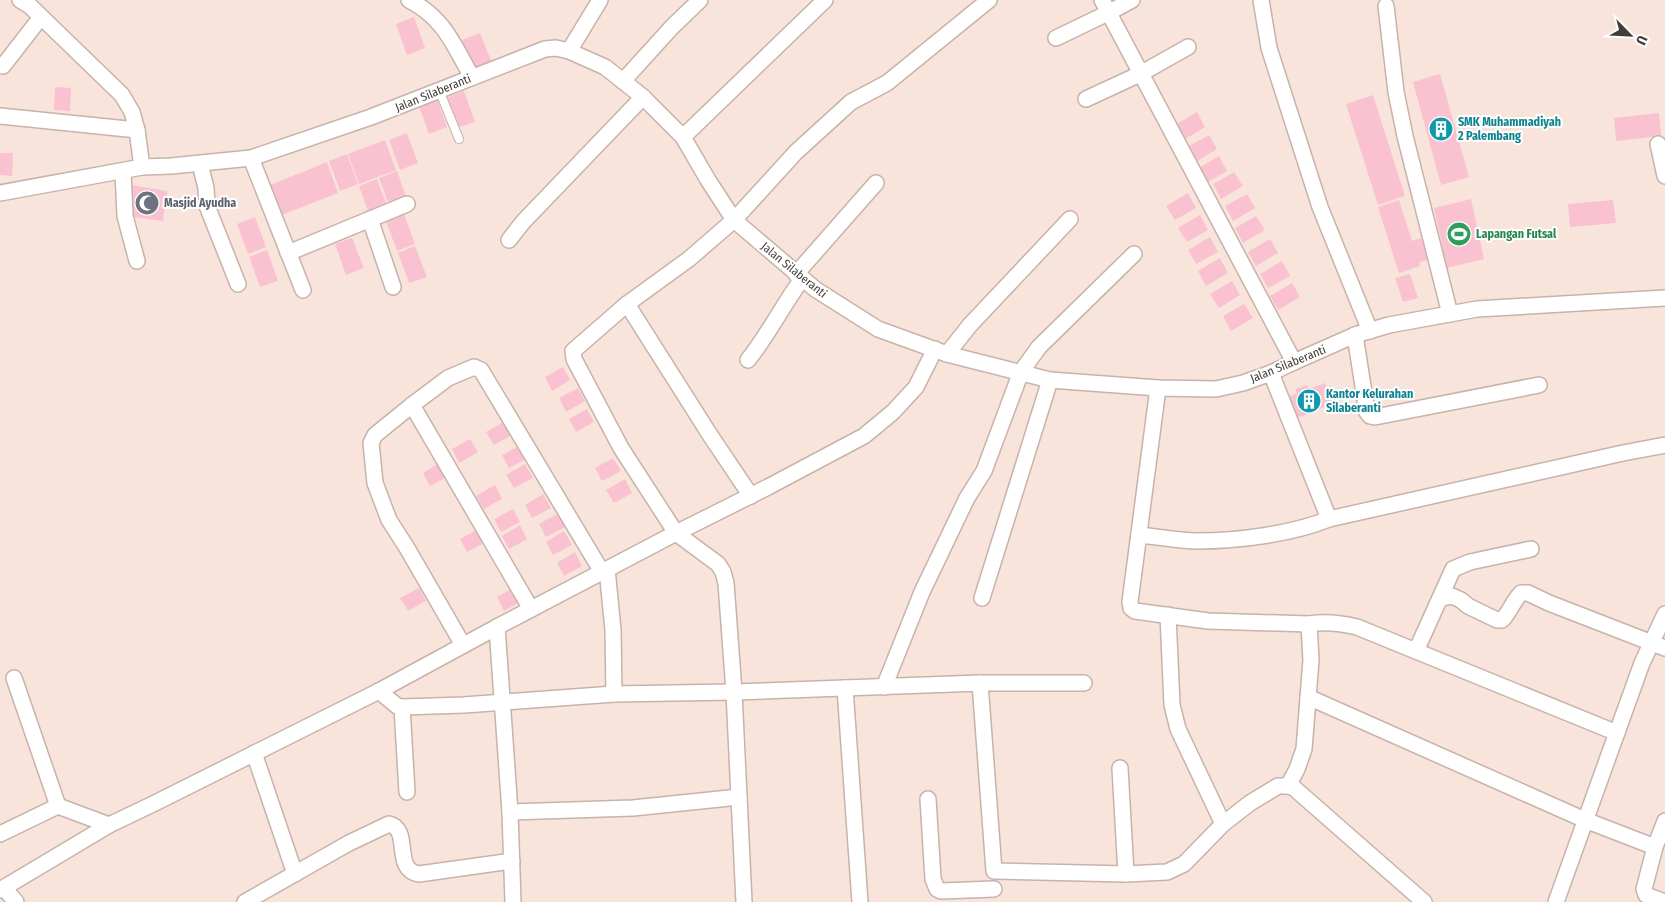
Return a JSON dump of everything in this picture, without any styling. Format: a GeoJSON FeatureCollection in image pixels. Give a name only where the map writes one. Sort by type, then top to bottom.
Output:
{"type":"FeatureCollection","features":[{"type":"Feature","properties":{"kind":"street"},"geometry":{"type":"LineString","coordinates":[[569,50],[600,0]]}},
{"type":"Feature","properties":{"kind":"street"},"geometry":{"type":"LineString","coordinates":[[622,81],[700,0]]}},
{"type":"Feature","properties":{"kind":"street"},"geometry":{"type":"LineString","coordinates":[[683,137],[825,0]]}},
{"type":"Feature","properties":{"kind":"street"},"geometry":{"type":"LineString","coordinates":[[744,902],[734,692],[724,572],[709,556],[676,533],[621,448],[574,359],[573,352],[627,304],[689,259],[734,220],[796,152],[850,102],[887,82],[989,0]]}},
{"type":"Feature","properties":{"kind":"street"},"geometry":{"type":"LineString","coordinates":[[1056,38],[1105,7],[1132,0]]}},
{"type":"Feature","properties":{"kind":"street"},"geometry":{"type":"LineString","coordinates":[[1261,0],[1269,48],[1320,207],[1370,331]]}},
{"type":"Feature","properties":{"kind":"street"},"geometry":{"type":"LineString","coordinates":[[413,1],[430,12],[441,24],[472,77]]}},
{"type":"Feature","properties":{"kind":"street"},"geometry":{"type":"LineString","coordinates":[[3,66],[31,6],[122,95],[132,112],[137,130],[142,168]]}},
{"type":"Feature","properties":{"kind":"street"},"geometry":{"type":"LineString","coordinates":[[1386,6],[1396,92],[1450,314]]}},
{"type":"Feature","properties":{"kind":"street"},"geometry":{"type":"LineString","coordinates":[[1105,7],[1294,362]]}},
{"type":"Feature","properties":{"kind":"street"},"geometry":{"type":"LineString","coordinates":[[1086,99],[1140,74],[1188,47]]}},
{"type":"Feature","properties":{"kind":"street","name":"Jalan Silaberanti"},"geometry":{"type":"LineString","coordinates":[[0,193],[142,168],[251,158],[371,117],[545,49],[556,48],[569,50],[604,67],[643,97],[683,137],[734,220],[815,289],[878,328],[941,352],[1050,380],[1158,388],[1216,389],[1271,373],[1355,335],[1389,325],[1477,309],[1665,298]]}},
{"type":"Feature","properties":{"kind":"street"},"geometry":{"type":"LineString","coordinates":[[509,240],[523,222],[643,97]]}},
{"type":"Feature","properties":{"kind":"street"},"geometry":{"type":"LineString","coordinates":[[0,116],[137,130]]}},
{"type":"Feature","properties":{"kind":"street"},"geometry":{"type":"LineString","coordinates":[[1658,144],[1665,176]]}},
{"type":"Feature","properties":{"kind":"street"},"geometry":{"type":"LineString","coordinates":[[251,158],[303,290]]}},
{"type":"Feature","properties":{"kind":"street"},"geometry":{"type":"LineString","coordinates":[[200,164],[206,188],[207,206],[238,284]]}},
{"type":"Feature","properties":{"kind":"street"},"geometry":{"type":"LineString","coordinates":[[123,171],[125,216],[136,261]]}},
{"type":"Feature","properties":{"kind":"street"},"geometry":{"type":"LineString","coordinates":[[748,360],[785,303],[799,276],[876,182]]}},
{"type":"Feature","properties":{"kind":"street"},"geometry":{"type":"LineString","coordinates":[[288,253],[407,204]]}},
{"type":"Feature","properties":{"kind":"street"},"geometry":{"type":"LineString","coordinates":[[370,219],[393,287]]}},
{"type":"Feature","properties":{"kind":"street"},"geometry":{"type":"LineString","coordinates":[[16,902],[2,889],[109,824],[153,804],[379,691],[605,570],[864,436],[893,412],[916,387],[941,352],[970,325],[1070,219]]}},
{"type":"Feature","properties":{"kind":"street"},"geometry":{"type":"LineString","coordinates":[[884,687],[922,592],[967,498],[984,471],[1021,372],[1039,347],[1134,254]]}},
{"type":"Feature","properties":{"kind":"street"},"geometry":{"type":"LineString","coordinates":[[627,304],[751,496]]}},
{"type":"Feature","properties":{"kind":"street"},"geometry":{"type":"LineString","coordinates":[[1355,335],[1367,412],[1370,416],[1375,417],[1540,385]]}},
{"type":"Feature","properties":{"kind":"street"},"geometry":{"type":"LineString","coordinates":[[463,646],[389,520],[375,483],[371,444],[375,435],[448,378],[474,367],[481,370],[605,570],[613,630],[614,694]]}},
{"type":"Feature","properties":{"kind":"street"},"geometry":{"type":"LineString","coordinates":[[1271,373],[1329,519]]}},
{"type":"Feature","properties":{"kind":"street"},"geometry":{"type":"LineString","coordinates":[[982,598],[1050,380]]}},
{"type":"Feature","properties":{"kind":"street"},"geometry":{"type":"LineString","coordinates":[[1158,388],[1130,602],[1131,608],[1135,611],[1208,621],[1309,624],[1322,622],[1340,623],[1357,627],[1617,734]]}},
{"type":"Feature","properties":{"kind":"street"},"geometry":{"type":"LineString","coordinates":[[412,405],[531,609]]}},
{"type":"Feature","properties":{"kind":"street"},"geometry":{"type":"LineString","coordinates":[[1140,535],[1196,541],[1235,540],[1290,530],[1329,519],[1665,445]]}},
{"type":"Feature","properties":{"kind":"street"},"geometry":{"type":"LineString","coordinates":[[1416,652],[1453,569],[1531,549]]}},
{"type":"Feature","properties":{"kind":"street"},"geometry":{"type":"LineString","coordinates":[[1440,598],[1452,596],[1497,620],[1502,620],[1517,597],[1521,593],[1528,593],[1658,645]]}},
{"type":"Feature","properties":{"kind":"street"},"geometry":{"type":"LineString","coordinates":[[1556,902],[1617,734],[1658,645],[1665,614]]}},
{"type":"Feature","properties":{"kind":"street"},"geometry":{"type":"LineString","coordinates":[[1168,615],[1172,705],[1178,729],[1223,824]]}},
{"type":"Feature","properties":{"kind":"street"},"geometry":{"type":"LineString","coordinates":[[1288,786],[1304,749],[1311,660],[1309,624]]}},
{"type":"Feature","properties":{"kind":"street"},"geometry":{"type":"LineString","coordinates":[[497,627],[510,812],[513,902]]}},
{"type":"Feature","properties":{"kind":"street"},"geometry":{"type":"LineString","coordinates":[[14,678],[58,806]]}},
{"type":"Feature","properties":{"kind":"street"},"geometry":{"type":"LineString","coordinates":[[928,799],[933,878],[937,889],[995,896],[980,683]]}},
{"type":"Feature","properties":{"kind":"street"},"geometry":{"type":"LineString","coordinates":[[379,691],[397,706],[402,707],[503,703],[614,694],[734,692],[980,683],[1084,683]]}},
{"type":"Feature","properties":{"kind":"street"},"geometry":{"type":"LineString","coordinates":[[845,688],[860,902]]}},
{"type":"Feature","properties":{"kind":"street"},"geometry":{"type":"LineString","coordinates":[[1308,697],[1585,820],[1655,847]]}},
{"type":"Feature","properties":{"kind":"street"},"geometry":{"type":"LineString","coordinates":[[402,707],[407,792]]}},
{"type":"Feature","properties":{"kind":"street"},"geometry":{"type":"LineString","coordinates":[[254,753],[296,874]]}},
{"type":"Feature","properties":{"kind":"street"},"geometry":{"type":"LineString","coordinates":[[1120,768],[1126,874]]}},
{"type":"Feature","properties":{"kind":"street"},"geometry":{"type":"LineString","coordinates":[[994,871],[1126,874],[1167,872],[1184,864],[1223,824],[1257,798],[1278,786],[1288,786],[1294,788],[1424,902]]}},
{"type":"Feature","properties":{"kind":"street"},"geometry":{"type":"LineString","coordinates":[[510,812],[633,808],[739,796]]}},
{"type":"Feature","properties":{"kind":"street"},"geometry":{"type":"LineString","coordinates":[[0,834],[58,806],[109,824]]}},
{"type":"Feature","properties":{"kind":"street"},"geometry":{"type":"LineString","coordinates":[[1665,821],[1644,884],[1646,895],[1665,902]]}},
{"type":"Feature","properties":{"kind":"street"},"geometry":{"type":"LineString","coordinates":[[245,902],[349,843],[389,824],[392,824],[398,830],[406,867],[412,873],[419,874],[512,861]]}},
{"type":"Feature","properties":{"kind":"lane"},"geometry":{"type":"LineString","coordinates":[[439,90],[459,139]]}},
{"type":"Feature","properties":{"kind":"building"},"geometry":{"type":"Polygon","coordinates":[[[414,17],[425,48],[407,55],[396,24],[414,17]]]}},
{"type":"Feature","properties":{"kind":"building"},"geometry":{"type":"Polygon","coordinates":[[[480,33],[492,63],[474,70],[462,40],[480,33]]]}},
{"type":"Feature","properties":{"kind":"building","name":"SMK Muhammadiyah 2 Palembang"},"geometry":{"type":"Polygon","coordinates":[[[1440,74],[1469,177],[1441,185],[1413,82],[1440,74]]]}},
{"type":"Feature","properties":{"kind":"building"},"geometry":{"type":"Polygon","coordinates":[[[55,87],[71,88],[70,111],[54,110],[55,87]]]}},
{"type":"Feature","properties":{"kind":"building"},"geometry":{"type":"Polygon","coordinates":[[[464,91],[475,122],[457,128],[446,98],[464,91]]]}},
{"type":"Feature","properties":{"kind":"building"},"geometry":{"type":"Polygon","coordinates":[[[1373,95],[1405,196],[1378,205],[1346,104],[1373,95]]]}},
{"type":"Feature","properties":{"kind":"building"},"geometry":{"type":"Polygon","coordinates":[[[436,97],[447,127],[429,134],[418,104],[436,97]]]}},
{"type":"Feature","properties":{"kind":"building"},"geometry":{"type":"Polygon","coordinates":[[[1197,112],[1205,127],[1184,140],[1175,125],[1197,112]]]}},
{"type":"Feature","properties":{"kind":"building"},"geometry":{"type":"Polygon","coordinates":[[[1659,113],[1661,136],[1616,141],[1614,118],[1659,113]]]}},
{"type":"Feature","properties":{"kind":"building"},"geometry":{"type":"Polygon","coordinates":[[[407,133],[418,163],[400,170],[389,140],[407,133]]]}},
{"type":"Feature","properties":{"kind":"building"},"geometry":{"type":"Polygon","coordinates":[[[1209,135],[1217,149],[1196,162],[1187,147],[1209,135]]]}},
{"type":"Feature","properties":{"kind":"building"},"geometry":{"type":"Polygon","coordinates":[[[385,140],[396,170],[359,184],[348,154],[385,140]]]}},
{"type":"Feature","properties":{"kind":"building"},"geometry":{"type":"Polygon","coordinates":[[[0,153],[13,153],[12,176],[0,175],[0,153]]]}},
{"type":"Feature","properties":{"kind":"building"},"geometry":{"type":"Polygon","coordinates":[[[347,154],[358,184],[340,191],[329,161],[347,154]]]}},
{"type":"Feature","properties":{"kind":"building"},"geometry":{"type":"Polygon","coordinates":[[[1219,156],[1227,171],[1205,184],[1197,169],[1219,156]]]}},
{"type":"Feature","properties":{"kind":"building"},"geometry":{"type":"Polygon","coordinates":[[[327,162],[338,193],[279,216],[268,186],[327,162]]]}},
{"type":"Feature","properties":{"kind":"building"},"geometry":{"type":"Polygon","coordinates":[[[397,171],[408,202],[390,208],[379,178],[397,171]]]}},
{"type":"Feature","properties":{"kind":"building"},"geometry":{"type":"Polygon","coordinates":[[[1234,172],[1243,186],[1221,199],[1213,184],[1234,172]]]}},
{"type":"Feature","properties":{"kind":"building"},"geometry":{"type":"Polygon","coordinates":[[[377,179],[388,209],[370,216],[359,186],[377,179]]]}},
{"type":"Feature","properties":{"kind":"building","name":"Masjid Ayudha"},"geometry":{"type":"Polygon","coordinates":[[[131,185],[167,191],[163,221],[126,216],[131,185]]]}},
{"type":"Feature","properties":{"kind":"building"},"geometry":{"type":"Polygon","coordinates":[[[1188,193],[1196,208],[1175,220],[1166,206],[1188,193]]]}},
{"type":"Feature","properties":{"kind":"building"},"geometry":{"type":"Polygon","coordinates":[[[1247,194],[1255,208],[1233,221],[1225,206],[1247,194]]]}},
{"type":"Feature","properties":{"kind":"building","name":"Lapangan Futsal"},"geometry":{"type":"Polygon","coordinates":[[[1471,199],[1484,259],[1447,268],[1434,208],[1471,199]]]}},
{"type":"Feature","properties":{"kind":"building"},"geometry":{"type":"Polygon","coordinates":[[[1399,200],[1412,241],[1421,238],[1428,260],[1419,262],[1420,266],[1399,273],[1378,207],[1399,200]]]}},
{"type":"Feature","properties":{"kind":"building"},"geometry":{"type":"Polygon","coordinates":[[[1613,200],[1616,223],[1570,227],[1568,204],[1613,200]]]}},
{"type":"Feature","properties":{"kind":"building"},"geometry":{"type":"Polygon","coordinates":[[[404,214],[415,244],[397,251],[386,221],[404,214]]]}},
{"type":"Feature","properties":{"kind":"building"},"geometry":{"type":"Polygon","coordinates":[[[1200,215],[1208,230],[1187,242],[1178,228],[1200,215]]]}},
{"type":"Feature","properties":{"kind":"building"},"geometry":{"type":"Polygon","coordinates":[[[1256,216],[1265,230],[1243,243],[1235,228],[1256,216]]]}},
{"type":"Feature","properties":{"kind":"building"},"geometry":{"type":"Polygon","coordinates":[[[255,217],[266,247],[248,254],[237,224],[255,217]]]}},
{"type":"Feature","properties":{"kind":"building"},"geometry":{"type":"Polygon","coordinates":[[[1210,237],[1218,252],[1196,264],[1188,250],[1210,237]]]}},
{"type":"Feature","properties":{"kind":"building"},"geometry":{"type":"Polygon","coordinates":[[[352,238],[364,268],[346,275],[335,244],[352,238]]]}},
{"type":"Feature","properties":{"kind":"building"},"geometry":{"type":"Polygon","coordinates":[[[1270,239],[1278,253],[1256,266],[1248,252],[1270,239]]]}},
{"type":"Feature","properties":{"kind":"building"},"geometry":{"type":"Polygon","coordinates":[[[415,246],[427,277],[409,283],[398,253],[415,246]]]}},
{"type":"Feature","properties":{"kind":"building"},"geometry":{"type":"Polygon","coordinates":[[[267,250],[278,281],[260,287],[249,257],[267,250]]]}},
{"type":"Feature","properties":{"kind":"building"},"geometry":{"type":"Polygon","coordinates":[[[1220,258],[1228,273],[1206,286],[1198,271],[1220,258]]]}},
{"type":"Feature","properties":{"kind":"building"},"geometry":{"type":"Polygon","coordinates":[[[1282,261],[1290,276],[1268,288],[1260,274],[1282,261]]]}},
{"type":"Feature","properties":{"kind":"building"},"geometry":{"type":"Polygon","coordinates":[[[1410,274],[1418,298],[1403,302],[1395,278],[1410,274]]]}},
{"type":"Feature","properties":{"kind":"building"},"geometry":{"type":"Polygon","coordinates":[[[1232,281],[1240,295],[1219,308],[1210,294],[1232,281]]]}},
{"type":"Feature","properties":{"kind":"building"},"geometry":{"type":"Polygon","coordinates":[[[1292,283],[1300,297],[1278,310],[1270,296],[1292,283]]]}},
{"type":"Feature","properties":{"kind":"building"},"geometry":{"type":"Polygon","coordinates":[[[1244,304],[1253,318],[1231,331],[1223,316],[1244,304]]]}},
{"type":"Feature","properties":{"kind":"building"},"geometry":{"type":"Polygon","coordinates":[[[563,367],[570,380],[552,391],[545,377],[563,367]]]}},
{"type":"Feature","properties":{"kind":"building","name":"Kantor Kelurahan Silaberanti"},"geometry":{"type":"Polygon","coordinates":[[[1325,383],[1333,404],[1294,419],[1286,398],[1297,393],[1295,389],[1307,385],[1309,389],[1325,383]]]}},
{"type":"Feature","properties":{"kind":"building"},"geometry":{"type":"Polygon","coordinates":[[[578,388],[585,401],[566,412],[559,398],[578,388]]]}},
{"type":"Feature","properties":{"kind":"building"},"geometry":{"type":"Polygon","coordinates":[[[587,409],[594,422],[576,432],[569,419],[587,409]]]}},
{"type":"Feature","properties":{"kind":"building"},"geometry":{"type":"Polygon","coordinates":[[[505,421],[512,435],[494,445],[486,432],[505,421]]]}},
{"type":"Feature","properties":{"kind":"building"},"geometry":{"type":"Polygon","coordinates":[[[470,439],[478,452],[459,463],[452,449],[470,439]]]}},
{"type":"Feature","properties":{"kind":"building"},"geometry":{"type":"Polygon","coordinates":[[[520,445],[528,458],[509,468],[502,455],[520,445]]]}},
{"type":"Feature","properties":{"kind":"building"},"geometry":{"type":"Polygon","coordinates":[[[613,458],[621,471],[602,481],[595,468],[613,458]]]}},
{"type":"Feature","properties":{"kind":"building"},"geometry":{"type":"Polygon","coordinates":[[[441,462],[449,476],[430,486],[423,473],[441,462]]]}},
{"type":"Feature","properties":{"kind":"building"},"geometry":{"type":"Polygon","coordinates":[[[525,464],[533,478],[514,488],[506,475],[525,464]]]}},
{"type":"Feature","properties":{"kind":"building"},"geometry":{"type":"Polygon","coordinates":[[[625,479],[632,493],[614,503],[606,490],[625,479]]]}},
{"type":"Feature","properties":{"kind":"building"},"geometry":{"type":"Polygon","coordinates":[[[495,485],[502,499],[484,509],[476,496],[495,485]]]}},
{"type":"Feature","properties":{"kind":"building"},"geometry":{"type":"Polygon","coordinates":[[[543,494],[551,508],[532,518],[525,505],[543,494]]]}},
{"type":"Feature","properties":{"kind":"building"},"geometry":{"type":"Polygon","coordinates":[[[513,509],[520,522],[501,532],[494,519],[513,509]]]}},
{"type":"Feature","properties":{"kind":"building"},"geometry":{"type":"Polygon","coordinates":[[[557,514],[565,527],[546,537],[539,524],[557,514]]]}},
{"type":"Feature","properties":{"kind":"building"},"geometry":{"type":"Polygon","coordinates":[[[520,525],[527,539],[509,549],[502,536],[520,525]]]}},
{"type":"Feature","properties":{"kind":"building"},"geometry":{"type":"Polygon","coordinates":[[[478,529],[486,542],[467,552],[460,539],[478,529]]]}},
{"type":"Feature","properties":{"kind":"building"},"geometry":{"type":"Polygon","coordinates":[[[564,531],[572,545],[553,555],[546,542],[564,531]]]}},
{"type":"Feature","properties":{"kind":"building"},"geometry":{"type":"Polygon","coordinates":[[[575,552],[582,566],[564,576],[557,563],[575,552]]]}},
{"type":"Feature","properties":{"kind":"building"},"geometry":{"type":"Polygon","coordinates":[[[515,587],[523,600],[504,611],[497,597],[515,587]]]}},
{"type":"Feature","properties":{"kind":"building"},"geometry":{"type":"Polygon","coordinates":[[[419,588],[426,601],[408,611],[400,598],[419,588]]]}},
{"type":"Feature","properties":{"kind":"place","name":"SMK Muhammadiyah 2 Palembang"},"geometry":{"type":"Point","coordinates":[1441,129]}},
{"type":"Feature","properties":{"kind":"place","name":"Masjid Ayudha"},"geometry":{"type":"Point","coordinates":[147,203]}},
{"type":"Feature","properties":{"kind":"place","name":"Lapangan Futsal"},"geometry":{"type":"Point","coordinates":[1459,234]}},
{"type":"Feature","properties":{"kind":"place","name":"Kantor Kelurahan Silaberanti"},"geometry":{"type":"Point","coordinates":[1309,401]}}]}
